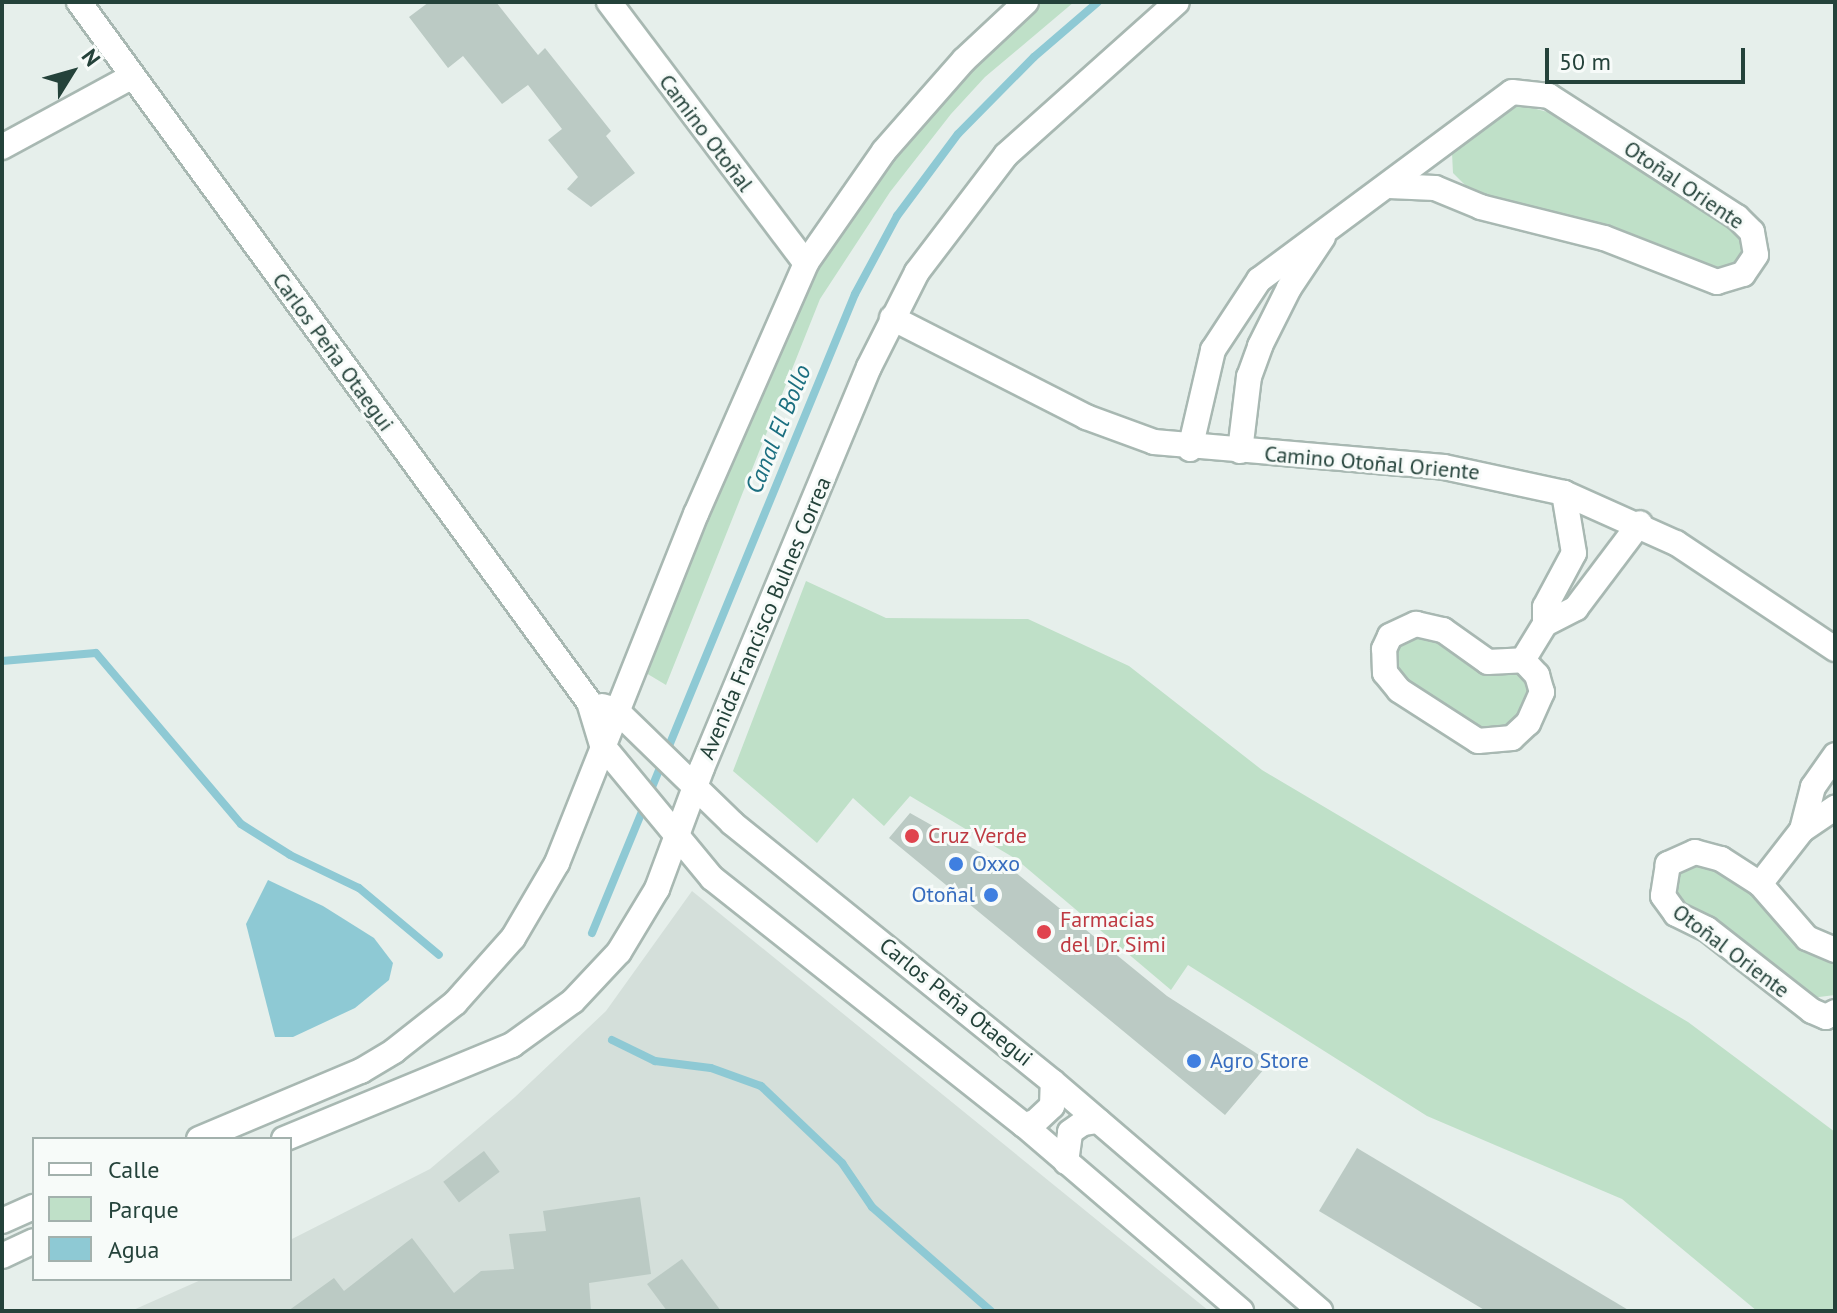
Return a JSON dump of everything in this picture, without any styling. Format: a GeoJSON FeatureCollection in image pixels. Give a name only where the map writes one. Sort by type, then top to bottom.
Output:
{"type":"FeatureCollection","features":[{"type":"Feature","properties":{"kind":"street","name":"Carlos Peña Otaegui"},"geometry":{"type":"LineString","coordinates":[[79,2],[589,702],[602,745],[712,878],[1024,1125],[1241,1311]]}},
{"type":"Feature","properties":{"kind":"street","name":"Camino Otoñal"},"geometry":{"type":"LineString","coordinates":[[609,2],[806,263]]}},
{"type":"Feature","properties":{"kind":"street"},"geometry":{"type":"LineString","coordinates":[[204,1137],[361,1071],[455,1003],[504,950],[537,902],[806,263],[884,151],[964,60],[1026,2]]}},
{"type":"Feature","properties":{"kind":"street","name":"Avenida Francisco Bulnes Correa"},"geometry":{"type":"LineString","coordinates":[[289,1137],[512,1045],[547,1022],[619,952],[657,889],[678,837],[687,782],[892,318],[946,228],[1006,155],[1177,2]]}},
{"type":"Feature","properties":{"kind":"street"},"geometry":{"type":"LineString","coordinates":[[2,147],[131,77]]}},
{"type":"Feature","properties":{"kind":"street","name":"Otoñal Oriente"},"geometry":{"type":"LineString","coordinates":[[1190,449],[1213,350],[1226,325],[1259,280],[1389,186],[1506,95],[1520,90],[1542,93],[1743,222],[1755,238],[1756,255],[1743,274],[1717,282],[1604,238],[1460,200],[1424,185],[1389,186]]}},
{"type":"Feature","properties":{"kind":"street"},"geometry":{"type":"LineString","coordinates":[[1443,142],[1442,178],[1460,200]]}},
{"type":"Feature","properties":{"kind":"street","name":"Otoñal Oriente"},"geometry":{"type":"LineString","coordinates":[[1240,451],[1249,377],[1260,346],[1289,288],[1328,231]]}},
{"type":"Feature","properties":{"kind":"street","name":"Camino Otoñal Oriente"},"geometry":{"type":"LineString","coordinates":[[892,318],[1086,417],[1190,449],[1444,467],[1564,493],[1640,523],[1835,649]]}},
{"type":"Feature","properties":{"kind":"street"},"geometry":{"type":"LineString","coordinates":[[1545,624],[1545,607],[1574,553],[1564,493]]}},
{"type":"Feature","properties":{"kind":"street"},"geometry":{"type":"LineString","coordinates":[[1523,660],[1545,624],[1576,608],[1640,523]]}},
{"type":"Feature","properties":{"kind":"street"},"geometry":{"type":"LineString","coordinates":[[1431,624],[1488,662],[1523,660],[1537,675],[1539,707],[1512,738],[1497,743],[1478,741],[1399,690],[1385,673],[1384,649],[1390,636],[1401,630],[1431,624]]}},
{"type":"Feature","properties":{"kind":"street","name":"Carlos Peña Otaegui"},"geometry":{"type":"LineString","coordinates":[[589,702],[616,710],[687,782],[1053,1082],[1320,1311]]}},
{"type":"Feature","properties":{"kind":"street"},"geometry":{"type":"LineString","coordinates":[[1760,884],[1802,830],[1813,787],[1835,755]]}},
{"type":"Feature","properties":{"kind":"street"},"geometry":{"type":"LineString","coordinates":[[1802,830],[1827,818],[1835,808]]}},
{"type":"Feature","properties":{"kind":"street","name":"Otoñal Oriente"},"geometry":{"type":"LineString","coordinates":[[1835,950],[1807,938],[1760,884],[1721,859],[1695,852],[1668,864],[1663,896],[1676,914],[1707,929],[1812,1011],[1826,1017],[1835,1012]]}},
{"type":"Feature","properties":{"kind":"street"},"geometry":{"type":"LineString","coordinates":[[1024,1125],[1035,1122],[1052,1106],[1053,1082]]}},
{"type":"Feature","properties":{"kind":"street"},"geometry":{"type":"LineString","coordinates":[[1066,1162],[1064,1147],[1070,1132],[1083,1123],[1098,1121]]}},
{"type":"Feature","properties":{"kind":"street"},"geometry":{"type":"LineString","coordinates":[[2,1221],[32,1208]]}},
{"type":"Feature","properties":{"kind":"street"},"geometry":{"type":"LineString","coordinates":[[2,1256],[32,1242]]}},
{"type":"Feature","properties":{"kind":"shaded area"},"geometry":{"type":"Polygon","coordinates":[[[692,891],[1209,1311],[131,1311],[198,1281],[292,1281],[292,1239],[430,1169],[515,1097],[606,1011],[692,891]]]}},
{"type":"Feature","properties":{"kind":"green space"},"geometry":{"type":"Polygon","coordinates":[[[1033,2],[1074,2],[985,77],[951,114],[890,192],[820,299],[666,685],[646,673],[776,337],[817,255],[931,101],[1033,2]]]}},
{"type":"Feature","properties":{"kind":"green space"},"geometry":{"type":"Polygon","coordinates":[[[1521,105],[1559,115],[1738,232],[1744,247],[1740,258],[1721,271],[1708,268],[1606,227],[1471,191],[1453,173],[1452,153],[1505,109],[1521,105]]]}},
{"type":"Feature","properties":{"kind":"green space"},"geometry":{"type":"Polygon","coordinates":[[[806,581],[886,618],[1028,619],[1129,666],[1262,770],[1688,1022],[1835,1132],[1835,1311],[1757,1311],[1622,1199],[1427,1116],[1188,965],[1171,990],[1016,859],[910,796],[884,826],[853,798],[817,843],[733,771],[806,581]]]}},
{"type":"Feature","properties":{"kind":"green space"},"geometry":{"type":"Polygon","coordinates":[[[1427,634],[1518,666],[1533,695],[1523,717],[1507,731],[1485,736],[1404,685],[1389,650],[1404,635],[1427,634]]]}},
{"type":"Feature","properties":{"kind":"green space"},"geometry":{"type":"Polygon","coordinates":[[[1689,862],[1709,864],[1743,881],[1774,921],[1806,946],[1835,959],[1835,995],[1811,998],[1708,915],[1684,907],[1670,893],[1674,873],[1689,862]]]}},
{"type":"Feature","properties":{"kind":"water"},"geometry":{"type":"Polygon","coordinates":[[[268,880],[323,906],[374,938],[393,963],[389,980],[355,1008],[293,1037],[275,1037],[246,924],[268,880]]]}},
{"type":"Feature","properties":{"kind":"building"},"geometry":{"type":"Polygon","coordinates":[[[429,2],[496,2],[538,55],[545,48],[611,131],[606,136],[635,173],[591,207],[567,189],[578,177],[548,140],[562,129],[528,85],[502,104],[463,56],[448,68],[409,17],[429,2]]]}},
{"type":"Feature","properties":{"kind":"building"},"geometry":{"type":"Polygon","coordinates":[[[910,813],[1015,872],[1167,996],[1270,1062],[1225,1115],[889,838],[910,813]]]}},
{"type":"Feature","properties":{"kind":"building"},"geometry":{"type":"Polygon","coordinates":[[[1357,1148],[1630,1311],[1486,1311],[1319,1211],[1357,1148]]]}},
{"type":"Feature","properties":{"kind":"building"},"geometry":{"type":"Polygon","coordinates":[[[484,1151],[500,1172],[459,1202],[443,1182],[484,1151]]]}},
{"type":"Feature","properties":{"kind":"building"},"geometry":{"type":"Polygon","coordinates":[[[640,1197],[651,1274],[589,1283],[591,1311],[288,1311],[334,1278],[344,1291],[412,1238],[454,1293],[481,1271],[514,1269],[509,1234],[546,1231],[543,1211],[640,1197]]]}},
{"type":"Feature","properties":{"kind":"building"},"geometry":{"type":"Polygon","coordinates":[[[682,1259],[721,1311],[667,1311],[647,1284],[682,1259]]]}},
{"type":"Feature","properties":{"kind":"waterway","name":"Canal El Bollo"},"geometry":{"type":"LineString","coordinates":[[592,933],[855,294],[897,216],[958,134],[1034,57],[1098,2]]}},
{"type":"Feature","properties":{"kind":"waterway"},"geometry":{"type":"LineString","coordinates":[[2,661],[96,653],[241,824],[290,855],[359,888],[439,955]]}},
{"type":"Feature","properties":{"kind":"waterway"},"geometry":{"type":"LineString","coordinates":[[612,1040],[655,1061],[711,1068],[761,1086],[842,1163],[872,1207],[991,1311]]}},
{"type":"Feature","properties":{"kind":"place","name":"Cruz Verde"},"geometry":{"type":"Point","coordinates":[912,836]}},
{"type":"Feature","properties":{"kind":"place","name":"Oxxo"},"geometry":{"type":"Point","coordinates":[956,864]}},
{"type":"Feature","properties":{"kind":"place","name":"Otoñal"},"geometry":{"type":"Point","coordinates":[991,895]}},
{"type":"Feature","properties":{"kind":"place","name":"Farmacias del Dr. Simi"},"geometry":{"type":"Point","coordinates":[1044,932]}},
{"type":"Feature","properties":{"kind":"place","name":"Agro Store"},"geometry":{"type":"Point","coordinates":[1194,1061]}}]}
